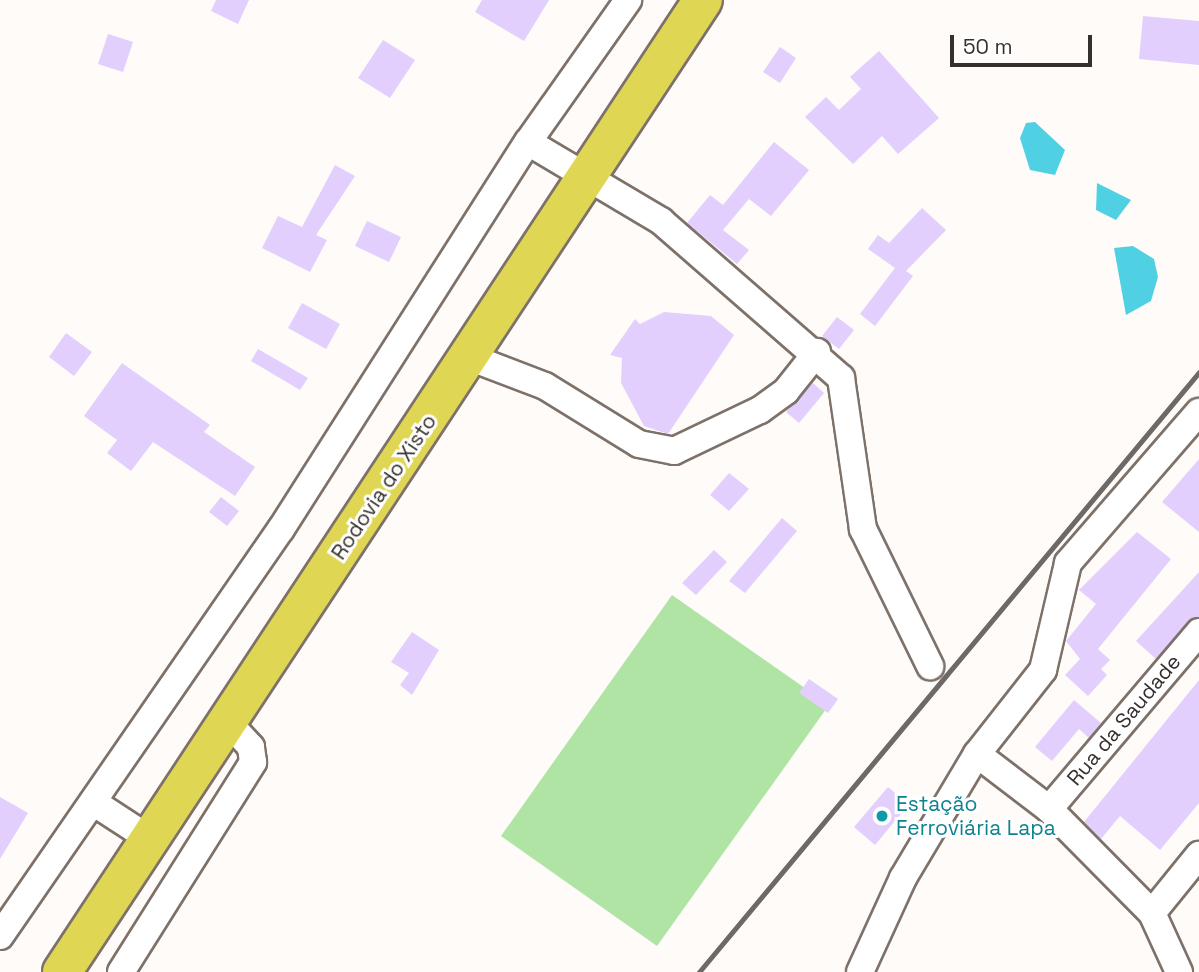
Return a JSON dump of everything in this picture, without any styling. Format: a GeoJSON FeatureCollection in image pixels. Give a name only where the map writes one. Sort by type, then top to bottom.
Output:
{"type":"FeatureCollection","features":[{"type":"Feature","properties":{"kind":"highway","name":"Rodovia do Xisto"},"geometry":{"type":"LineString","coordinates":[[62,972],[704,0]]}},
{"type":"Feature","properties":{"kind":"street"},"geometry":{"type":"LineString","coordinates":[[0,936],[281,529],[527,142],[628,0]]}},
{"type":"Feature","properties":{"kind":"street"},"geometry":{"type":"LineString","coordinates":[[527,142],[586,180],[661,221],[817,352],[841,378],[849,404],[854,496],[863,529],[930,666]]}},
{"type":"Feature","properties":{"kind":"street"},"geometry":{"type":"LineString","coordinates":[[469,357],[545,386],[639,444],[674,451],[760,410],[786,391],[817,352]]}},
{"type":"Feature","properties":{"kind":"street"},"geometry":{"type":"LineString","coordinates":[[859,972],[903,878],[977,754],[1043,670],[1068,563],[1199,412]]}},
{"type":"Feature","properties":{"kind":"street","name":"Rua da Saudade"},"geometry":{"type":"LineString","coordinates":[[1049,809],[1199,632]]}},
{"type":"Feature","properties":{"kind":"street"},"geometry":{"type":"LineString","coordinates":[[121,972],[253,762],[251,747],[228,722]]}},
{"type":"Feature","properties":{"kind":"street"},"geometry":{"type":"LineString","coordinates":[[977,754],[1049,809],[1152,913],[1179,972]]}},
{"type":"Feature","properties":{"kind":"street"},"geometry":{"type":"LineString","coordinates":[[93,802],[150,839]]}},
{"type":"Feature","properties":{"kind":"street"},"geometry":{"type":"LineString","coordinates":[[1152,913],[1199,855]]}},
{"type":"Feature","properties":{"kind":"green space"},"geometry":{"type":"Polygon","coordinates":[[[672,595],[829,705],[657,946],[501,836],[672,595]]]}},
{"type":"Feature","properties":{"kind":"water"},"geometry":{"type":"Polygon","coordinates":[[[1035,122],[1065,150],[1055,175],[1030,170],[1020,138],[1026,123],[1035,122]]]}},
{"type":"Feature","properties":{"kind":"water"},"geometry":{"type":"Polygon","coordinates":[[[1097,183],[1131,200],[1116,220],[1096,210],[1097,183]]]}},
{"type":"Feature","properties":{"kind":"water"},"geometry":{"type":"Polygon","coordinates":[[[1133,246],[1154,259],[1158,277],[1151,301],[1126,315],[1114,248],[1133,246]]]}},
{"type":"Feature","properties":{"kind":"building"},"geometry":{"type":"Polygon","coordinates":[[[216,0],[249,0],[238,24],[211,11],[216,0]]]}},
{"type":"Feature","properties":{"kind":"building"},"geometry":{"type":"Polygon","coordinates":[[[482,0],[549,0],[524,41],[475,12],[482,0]]]}},
{"type":"Feature","properties":{"kind":"building"},"geometry":{"type":"Polygon","coordinates":[[[1143,16],[1199,21],[1199,65],[1139,59],[1143,16]]]}},
{"type":"Feature","properties":{"kind":"building"},"geometry":{"type":"Polygon","coordinates":[[[108,34],[133,42],[123,72],[98,64],[108,34]]]}},
{"type":"Feature","properties":{"kind":"building"},"geometry":{"type":"Polygon","coordinates":[[[383,40],[415,60],[390,98],[358,78],[383,40]]]}},
{"type":"Feature","properties":{"kind":"building"},"geometry":{"type":"Polygon","coordinates":[[[780,47],[796,58],[780,83],[763,72],[780,47]]]}},
{"type":"Feature","properties":{"kind":"building"},"geometry":{"type":"Polygon","coordinates":[[[879,51],[939,118],[898,154],[882,136],[853,164],[805,117],[826,97],[839,110],[861,89],[850,77],[879,51]]]}},
{"type":"Feature","properties":{"kind":"building"},"geometry":{"type":"Polygon","coordinates":[[[774,142],[809,170],[771,216],[749,199],[723,230],[749,250],[737,264],[687,223],[710,195],[723,205],[774,142]]]}},
{"type":"Feature","properties":{"kind":"building"},"geometry":{"type":"Polygon","coordinates":[[[335,165],[355,176],[316,235],[327,240],[310,272],[262,248],[278,216],[302,227],[335,165]]]}},
{"type":"Feature","properties":{"kind":"building"},"geometry":{"type":"Polygon","coordinates":[[[922,208],[946,230],[906,271],[913,276],[875,326],[860,314],[895,268],[868,249],[878,235],[889,243],[922,208]]]}},
{"type":"Feature","properties":{"kind":"building"},"geometry":{"type":"Polygon","coordinates":[[[367,221],[401,237],[389,262],[355,246],[367,221]]]}},
{"type":"Feature","properties":{"kind":"building"},"geometry":{"type":"Polygon","coordinates":[[[302,303],[340,324],[326,349],[288,328],[302,303]]]}},
{"type":"Feature","properties":{"kind":"building"},"geometry":{"type":"Polygon","coordinates":[[[664,312],[711,316],[734,335],[668,434],[644,426],[621,383],[622,358],[610,355],[635,319],[640,324],[664,312]]]}},
{"type":"Feature","properties":{"kind":"building"},"geometry":{"type":"Polygon","coordinates":[[[837,317],[854,330],[839,349],[822,336],[837,317]]]}},
{"type":"Feature","properties":{"kind":"building"},"geometry":{"type":"Polygon","coordinates":[[[66,333],[92,352],[74,376],[49,357],[66,333]]]}},
{"type":"Feature","properties":{"kind":"building"},"geometry":{"type":"Polygon","coordinates":[[[258,349],[308,378],[300,390],[251,361],[258,349]]]}},
{"type":"Feature","properties":{"kind":"building"},"geometry":{"type":"Polygon","coordinates":[[[122,363],[210,425],[204,432],[255,467],[235,496],[153,442],[131,471],[107,453],[117,440],[84,416],[122,363]]]}},
{"type":"Feature","properties":{"kind":"building"},"geometry":{"type":"Polygon","coordinates":[[[813,383],[824,393],[799,423],[786,412],[813,383]]]}},
{"type":"Feature","properties":{"kind":"building"},"geometry":{"type":"Polygon","coordinates":[[[1199,459],[1199,532],[1162,502],[1199,459]]]}},
{"type":"Feature","properties":{"kind":"building"},"geometry":{"type":"Polygon","coordinates":[[[729,473],[749,489],[729,511],[710,495],[729,473]]]}},
{"type":"Feature","properties":{"kind":"building"},"geometry":{"type":"Polygon","coordinates":[[[221,497],[239,511],[227,526],[209,512],[221,497]]]}},
{"type":"Feature","properties":{"kind":"building"},"geometry":{"type":"Polygon","coordinates":[[[782,518],[797,531],[745,593],[729,581],[782,518]]]}},
{"type":"Feature","properties":{"kind":"building"},"geometry":{"type":"Polygon","coordinates":[[[1137,532],[1171,559],[1098,649],[1110,660],[1101,669],[1107,675],[1088,696],[1065,675],[1080,659],[1066,641],[1096,604],[1079,590],[1137,532]]]}},
{"type":"Feature","properties":{"kind":"building"},"geometry":{"type":"Polygon","coordinates":[[[714,550],[727,562],[696,595],[682,583],[714,550]]]}},
{"type":"Feature","properties":{"kind":"building"},"geometry":{"type":"Polygon","coordinates":[[[1199,572],[1199,617],[1156,659],[1136,641],[1199,572]]]}},
{"type":"Feature","properties":{"kind":"building"},"geometry":{"type":"Polygon","coordinates":[[[412,632],[439,650],[412,695],[400,685],[409,673],[391,662],[412,632]]]}},
{"type":"Feature","properties":{"kind":"building"},"geometry":{"type":"Polygon","coordinates":[[[809,679],[838,699],[828,713],[799,693],[809,679]]]}},
{"type":"Feature","properties":{"kind":"building"},"geometry":{"type":"Polygon","coordinates":[[[1199,680],[1199,803],[1160,850],[1120,816],[1101,839],[1084,822],[1199,680]]]}},
{"type":"Feature","properties":{"kind":"building"},"geometry":{"type":"Polygon","coordinates":[[[1074,700],[1101,723],[1089,738],[1079,729],[1052,761],[1035,747],[1074,700]]]}},
{"type":"Feature","properties":{"kind":"building","name":"Estação Ferroviária Lapa"},"geometry":{"type":"Polygon","coordinates":[[[888,787],[909,804],[875,845],[854,827],[888,787]]]}},
{"type":"Feature","properties":{"kind":"building"},"geometry":{"type":"Polygon","coordinates":[[[0,797],[28,813],[0,859],[0,797]]]}},
{"type":"Feature","properties":{"kind":"railway"},"geometry":{"type":"LineString","coordinates":[[699,972],[1199,372]]}},
{"type":"Feature","properties":{"kind":"place","name":"Estação Ferroviária Lapa"},"geometry":{"type":"Point","coordinates":[882,816]}}]}
